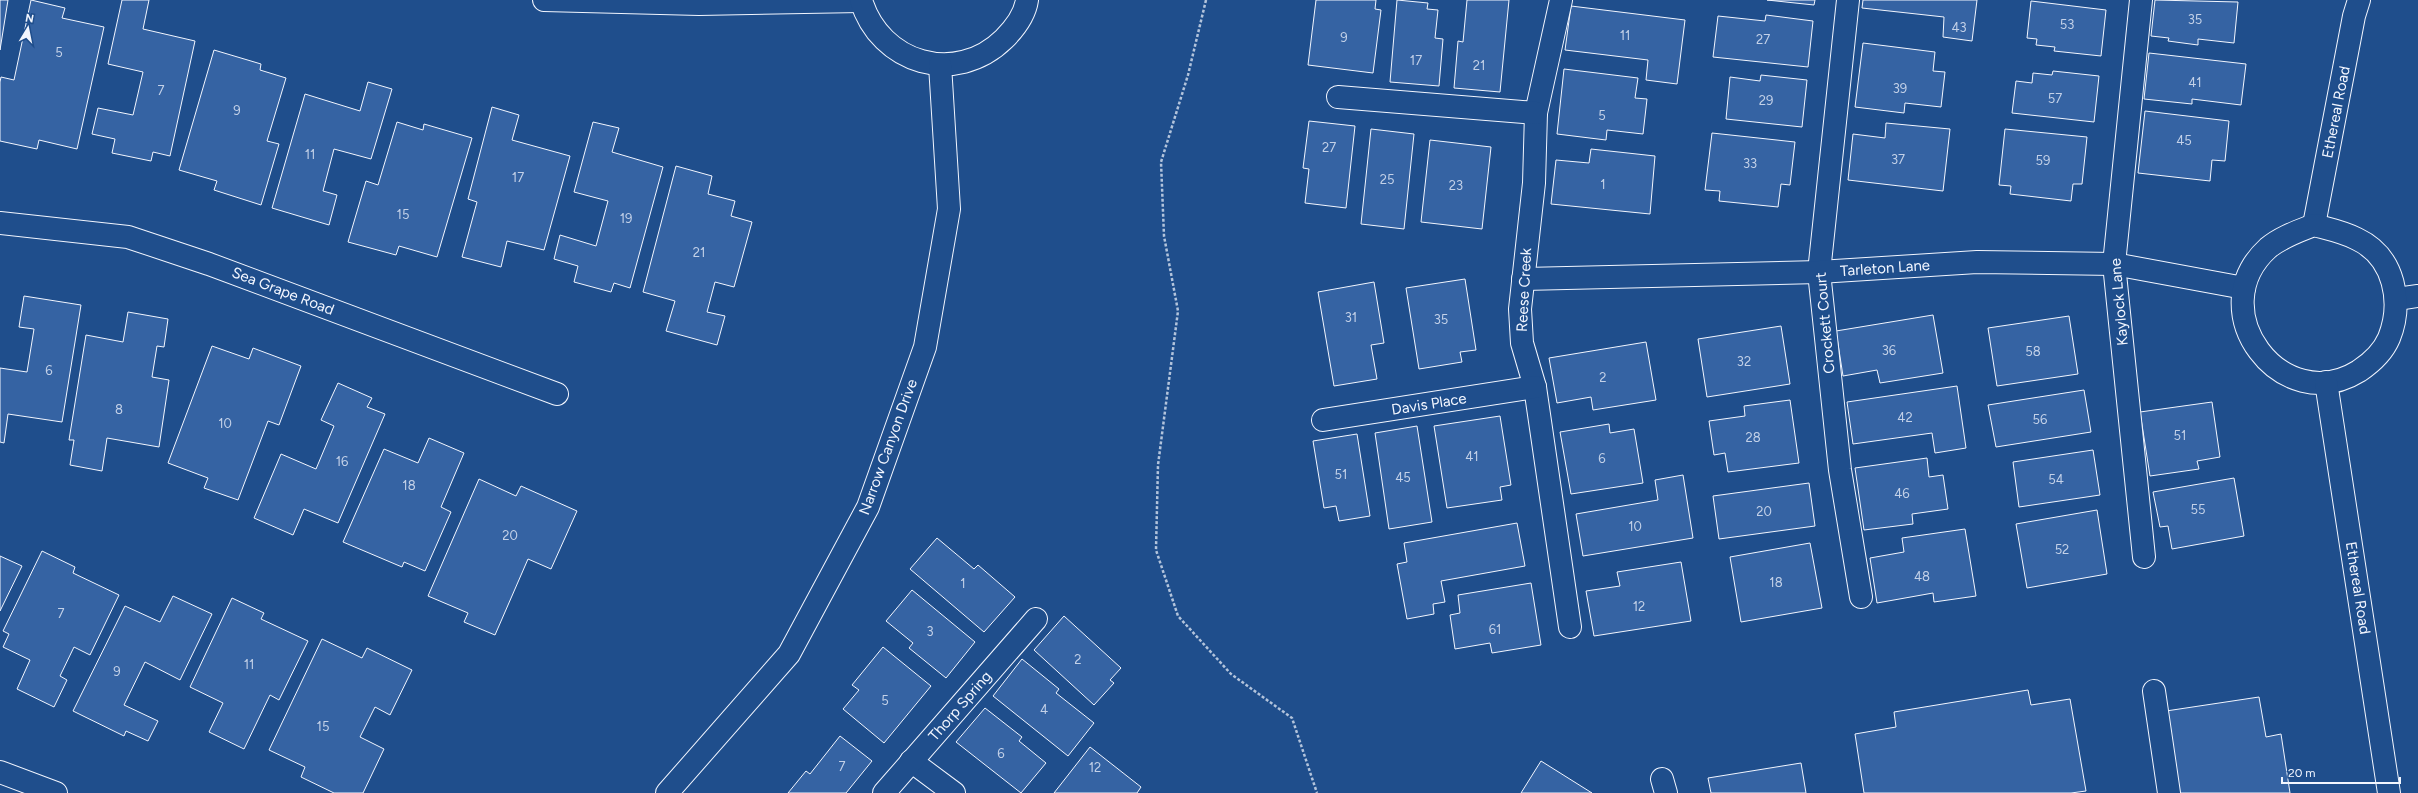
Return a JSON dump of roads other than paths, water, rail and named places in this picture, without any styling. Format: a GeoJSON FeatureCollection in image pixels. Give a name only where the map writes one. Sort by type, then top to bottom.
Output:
{"type":"FeatureCollection","features":[{"type":"Feature","properties":{"kind":"street"},"geometry":{"type":"LineString","coordinates":[[544,0],[700,4],[861,1],[872,26],[890,46],[914,59],[940,65],[968,62],[994,50],[1014,30],[1027,0]]}},
{"type":"Feature","properties":{"kind":"street","name":"Reese Creek"},"geometry":{"type":"LineString","coordinates":[[1561,0],[1536,114],[1534,182],[1520,309],[1522,343],[1535,387],[1570,627]]}},
{"type":"Feature","properties":{"kind":"street","name":"Crockett Court"},"geometry":{"type":"LineString","coordinates":[[1848,0],[1819,272],[1840,470],[1861,597]]}},
{"type":"Feature","properties":{"kind":"street","name":"Kaylock Lane"},"geometry":{"type":"LineString","coordinates":[[2141,0],[2114,264],[2144,557]]}},
{"type":"Feature","properties":{"kind":"street","name":"Ethereal Road"},"geometry":{"type":"LineString","coordinates":[[2314,226],[2354,16],[2359,0]]}},
{"type":"Feature","properties":{"kind":"street","name":"Narrow Canyon Drive"},"geometry":{"type":"LineString","coordinates":[[666,793],[789,654],[868,507],[925,347],[949,209],[940,65]]}},
{"type":"Feature","properties":{"kind":"street"},"geometry":{"type":"LineString","coordinates":[[1338,97],[1536,114]]}},
{"type":"Feature","properties":{"kind":"street","name":"Sea Grape Road"},"geometry":{"type":"LineString","coordinates":[[0,223],[128,237],[209,264],[557,394]]}},
{"type":"Feature","properties":{"kind":"street"},"geometry":{"type":"LineString","coordinates":[[2314,226],[2358,239],[2377,254],[2390,275],[2397,299],[2395,323],[2386,345],[2378,355],[2370,364],[2350,377],[2326,382],[2294,377],[2279,371],[2261,355],[2248,335],[2242,312],[2244,288],[2253,266],[2269,248],[2289,235],[2314,226]]}},
{"type":"Feature","properties":{"kind":"street","name":"Tarleton Lane"},"geometry":{"type":"LineString","coordinates":[[1523,279],[1819,272],[1977,262],[2114,264],[2244,288]]}},
{"type":"Feature","properties":{"kind":"street"},"geometry":{"type":"LineString","coordinates":[[2397,299],[2418,296]]}},
{"type":"Feature","properties":{"kind":"street","name":"Ethereal Road"},"geometry":{"type":"LineString","coordinates":[[2326,382],[2389,793]]}},
{"type":"Feature","properties":{"kind":"street","name":"Davis Place"},"geometry":{"type":"LineString","coordinates":[[1323,420],[1535,387]]}},
{"type":"Feature","properties":{"kind":"street","name":"Thorp Spring"},"geometry":{"type":"LineString","coordinates":[[884,793],[1036,619]]}},
{"type":"Feature","properties":{"kind":"street"},"geometry":{"type":"LineString","coordinates":[[2154,691],[2169,793]]}},
{"type":"Feature","properties":{"kind":"street"},"geometry":{"type":"LineString","coordinates":[[911,761],[954,793]]}},
{"type":"Feature","properties":{"kind":"street"},"geometry":{"type":"LineString","coordinates":[[0,772],[56,793]]}}]}
